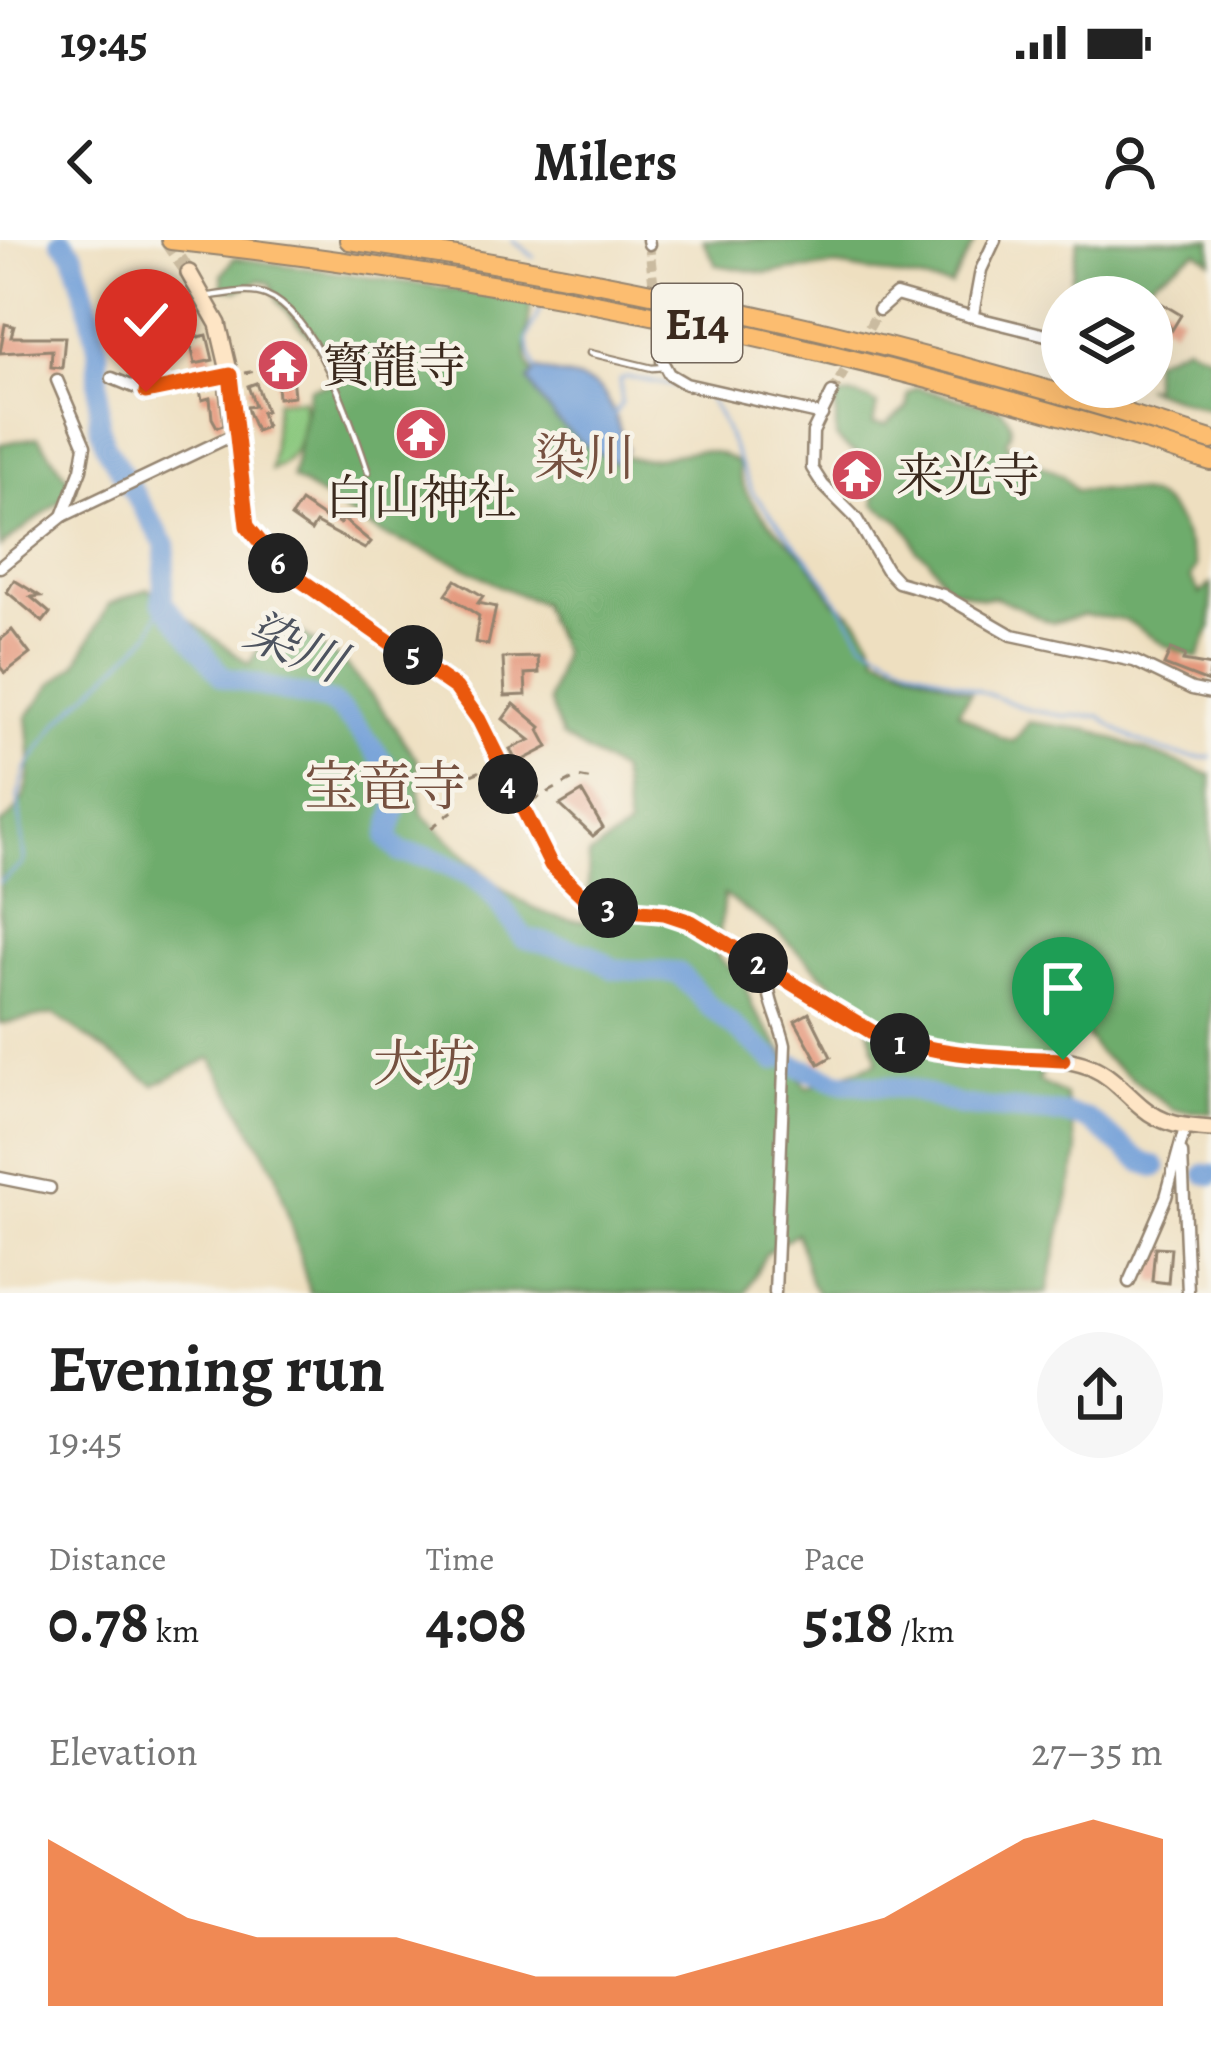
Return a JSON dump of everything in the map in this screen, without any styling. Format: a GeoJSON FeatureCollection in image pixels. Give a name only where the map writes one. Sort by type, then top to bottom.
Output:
{"type":"FeatureCollection","features":[{"type":"Feature","properties":{"kind":"highway","name":"E14"},"geometry":{"type":"LineString","coordinates":[[171,240],[426,272],[736,331],[1073,418],[1211,461]]}},
{"type":"Feature","properties":{"kind":"highway","name":"E14"},"geometry":{"type":"LineString","coordinates":[[349,240],[741,310],[920,353],[1211,440]]}},
{"type":"Feature","properties":{"kind":"main road"},"geometry":{"type":"LineString","coordinates":[[189,273],[218,324],[230,375],[247,526],[259,545],[279,565],[456,688],[479,720],[551,865],[586,899],[605,908],[664,913],[691,922],[896,1042],[962,1056],[1084,1065],[1100,1071],[1160,1120],[1211,1129]]}},
{"type":"Feature","properties":{"kind":"street"},"geometry":{"type":"LineString","coordinates":[[969,316],[976,307],[981,270],[994,240]]}},
{"type":"Feature","properties":{"kind":"street"},"geometry":{"type":"LineString","coordinates":[[879,310],[896,295],[907,295],[1041,334]]}},
{"type":"Feature","properties":{"kind":"street"},"geometry":{"type":"LineString","coordinates":[[663,364],[686,384],[822,415]]}},
{"type":"Feature","properties":{"kind":"street"},"geometry":{"type":"LineString","coordinates":[[112,378],[146,392],[230,375]]}},
{"type":"Feature","properties":{"kind":"street"},"geometry":{"type":"LineString","coordinates":[[57,380],[85,446],[63,516]]}},
{"type":"Feature","properties":{"kind":"street"},"geometry":{"type":"LineString","coordinates":[[832,393],[813,432],[812,467],[856,518],[898,582],[944,595],[1012,634],[1134,662],[1211,693]]}},
{"type":"Feature","properties":{"kind":"street"},"geometry":{"type":"LineString","coordinates":[[0,567],[63,516],[235,434]]}},
{"type":"Feature","properties":{"kind":"street"},"geometry":{"type":"LineString","coordinates":[[769,969],[769,1003],[785,1045],[775,1293]]}},
{"type":"Feature","properties":{"kind":"street"},"geometry":{"type":"LineString","coordinates":[[1129,1282],[1166,1197],[1185,1128]]}},
{"type":"Feature","properties":{"kind":"street"},"geometry":{"type":"LineString","coordinates":[[1180,1150],[1186,1182],[1188,1293]]}},
{"type":"Feature","properties":{"kind":"street"},"geometry":{"type":"LineString","coordinates":[[0,1178],[50,1188]]}},
{"type":"Feature","properties":{"kind":"lane"},"geometry":{"type":"LineString","coordinates":[[205,297],[261,292],[290,310],[344,407],[368,472]]}},
{"type":"Feature","properties":{"kind":"lane"},"geometry":{"type":"LineString","coordinates":[[590,353],[652,368],[663,364]]}},
{"type":"Feature","properties":{"kind":"path"},"geometry":{"type":"LineString","coordinates":[[230,375],[268,369]]}},
{"type":"Feature","properties":{"kind":"path"},"geometry":{"type":"LineString","coordinates":[[430,828],[454,810],[461,779],[469,772],[500,766]]}},
{"type":"Feature","properties":{"kind":"path"},"geometry":{"type":"LineString","coordinates":[[519,806],[577,777],[593,780]]}},
{"type":"Feature","properties":{"kind":"green space"},"geometry":{"type":"Polygon","coordinates":[[[703,240],[976,240],[951,286],[838,266],[764,273],[716,265],[703,240]]]}},
{"type":"Feature","properties":{"kind":"green space"},"geometry":{"type":"Polygon","coordinates":[[[1078,240],[1211,240],[1211,261],[1197,251],[1159,276],[1072,276],[1078,240]]]}},
{"type":"Feature","properties":{"kind":"green space"},"geometry":{"type":"Polygon","coordinates":[[[234,258],[530,300],[529,365],[572,420],[604,446],[630,458],[710,451],[738,463],[754,505],[806,559],[836,603],[861,623],[877,655],[971,692],[958,712],[1014,741],[1029,722],[1090,730],[1211,775],[1211,1113],[1174,1110],[1098,1053],[1086,1034],[1059,1046],[1038,1081],[1065,1095],[1078,1153],[1047,1293],[818,1293],[811,1284],[797,1233],[766,1253],[746,1293],[310,1293],[276,1173],[211,1058],[154,1085],[54,1014],[0,1024],[0,825],[26,790],[30,762],[27,717],[52,684],[76,665],[109,604],[148,589],[249,664],[278,617],[342,661],[417,760],[422,814],[497,884],[540,911],[587,921],[589,856],[628,828],[620,772],[562,737],[549,701],[562,653],[540,603],[379,533],[292,478],[310,388],[350,379],[279,303],[270,283],[260,280],[238,290],[223,288],[222,275],[234,258]],[[724,895],[717,956],[743,980],[753,1008],[807,1088],[878,1062],[865,1014],[777,932],[724,895]]]}},
{"type":"Feature","properties":{"kind":"green space"},"geometry":{"type":"Polygon","coordinates":[[[1186,345],[1211,356],[1211,410],[1173,397],[1173,351],[1186,345]]]}},
{"type":"Feature","properties":{"kind":"green space"},"geometry":{"type":"Polygon","coordinates":[[[917,388],[1001,409],[1011,425],[1006,442],[1011,449],[1063,476],[1075,490],[1141,493],[1167,506],[1186,539],[1196,566],[1191,578],[1200,594],[1211,584],[1211,627],[1198,658],[1164,645],[1126,620],[1083,615],[1052,623],[996,597],[982,598],[947,587],[928,558],[917,551],[901,522],[875,504],[876,466],[836,437],[836,398],[852,395],[872,402],[877,405],[873,424],[886,425],[907,408],[908,394],[917,388]]]}},
{"type":"Feature","properties":{"kind":"green space"},"geometry":{"type":"Polygon","coordinates":[[[303,399],[295,450],[271,470],[276,401],[303,399]]]}},
{"type":"Feature","properties":{"kind":"green space"},"geometry":{"type":"Polygon","coordinates":[[[38,437],[76,489],[0,547],[0,444],[38,437]]]}},
{"type":"Feature","properties":{"kind":"water"},"geometry":{"type":"Polygon","coordinates":[[[538,370],[579,379],[600,390],[627,449],[617,463],[589,448],[555,418],[528,380],[538,370]]]}},
{"type":"Feature","properties":{"kind":"building"},"geometry":{"type":"Polygon","coordinates":[[[139,299],[147,320],[107,335],[107,320],[116,320],[116,312],[131,312],[125,304],[139,299]]]}},
{"type":"Feature","properties":{"kind":"building"},"geometry":{"type":"Polygon","coordinates":[[[5,324],[14,326],[11,337],[65,337],[62,368],[51,367],[52,350],[0,353],[5,324]]]}},
{"type":"Feature","properties":{"kind":"building"},"geometry":{"type":"Polygon","coordinates":[[[207,335],[213,360],[195,364],[190,339],[207,335]]]}},
{"type":"Feature","properties":{"kind":"building"},"geometry":{"type":"Polygon","coordinates":[[[290,355],[294,396],[278,398],[275,356],[290,355]]]}},
{"type":"Feature","properties":{"kind":"building"},"geometry":{"type":"Polygon","coordinates":[[[256,383],[266,427],[256,431],[246,407],[255,406],[248,386],[256,383]]]}},
{"type":"Feature","properties":{"kind":"building"},"geometry":{"type":"Polygon","coordinates":[[[219,387],[224,425],[217,427],[210,398],[202,400],[200,391],[219,387]]]}},
{"type":"Feature","properties":{"kind":"building"},"geometry":{"type":"Polygon","coordinates":[[[301,502],[329,521],[340,524],[343,519],[371,542],[365,549],[316,523],[311,531],[291,517],[301,502]]]}},
{"type":"Feature","properties":{"kind":"building"},"geometry":{"type":"Polygon","coordinates":[[[14,580],[40,596],[31,597],[50,613],[43,622],[7,592],[14,580]]]}},
{"type":"Feature","properties":{"kind":"building"},"geometry":{"type":"Polygon","coordinates":[[[456,580],[483,596],[478,603],[496,607],[488,645],[475,642],[479,616],[446,594],[456,580]]]}},
{"type":"Feature","properties":{"kind":"building"},"geometry":{"type":"Polygon","coordinates":[[[12,630],[30,654],[5,673],[0,667],[0,640],[12,630]]]}},
{"type":"Feature","properties":{"kind":"building"},"geometry":{"type":"Polygon","coordinates":[[[1171,649],[1185,655],[1183,661],[1211,666],[1208,682],[1164,665],[1171,649]]]}},
{"type":"Feature","properties":{"kind":"building"},"geometry":{"type":"Polygon","coordinates":[[[538,657],[539,673],[525,674],[526,695],[505,696],[503,658],[538,657]]]}},
{"type":"Feature","properties":{"kind":"building"},"geometry":{"type":"Polygon","coordinates":[[[514,704],[541,727],[548,747],[517,763],[510,749],[530,740],[503,719],[514,704]]]}},
{"type":"Feature","properties":{"kind":"building"},"geometry":{"type":"Polygon","coordinates":[[[582,792],[603,828],[593,836],[560,805],[582,792]]]}},
{"type":"Feature","properties":{"kind":"building"},"geometry":{"type":"Polygon","coordinates":[[[809,1013],[831,1057],[819,1064],[795,1021],[809,1013]]]}},
{"type":"Feature","properties":{"kind":"building"},"geometry":{"type":"Polygon","coordinates":[[[1155,1247],[1171,1248],[1168,1283],[1152,1281],[1155,1247]]]}},
{"type":"Feature","properties":{"kind":"waterway","name":"染川"},"geometry":{"type":"LineString","coordinates":[[61,240],[73,253],[88,303],[98,350],[99,425],[105,445],[166,546],[162,601],[223,677],[330,702],[348,717],[395,783],[398,798],[388,839],[401,853],[430,857],[470,875],[488,888],[524,938],[589,954],[614,969],[679,973],[708,1005],[774,1060]]}},
{"type":"Feature","properties":{"kind":"waterway"},"geometry":{"type":"LineString","coordinates":[[513,240],[534,257]]}},
{"type":"Feature","properties":{"kind":"waterway"},"geometry":{"type":"LineString","coordinates":[[536,371],[527,340],[543,301]]}},
{"type":"Feature","properties":{"kind":"waterway"},"geometry":{"type":"LineString","coordinates":[[613,416],[622,403],[620,380],[626,377],[684,388]]}},
{"type":"Feature","properties":{"kind":"waterway"},"geometry":{"type":"LineString","coordinates":[[705,393],[753,493],[822,576],[863,641],[910,665],[1030,710],[1100,716],[1152,747],[1182,756],[1211,757]]}},
{"type":"Feature","properties":{"kind":"waterway"},"geometry":{"type":"LineString","coordinates":[[0,882],[24,859],[18,797],[26,769],[58,723],[151,633],[162,601]]}},
{"type":"Feature","properties":{"kind":"waterway","name":"染川"},"geometry":{"type":"LineString","coordinates":[[794,1065],[839,1082],[910,1089],[961,1106],[1089,1120],[1142,1162],[1156,1167]]}},
{"type":"Feature","properties":{"kind":"waterway","name":"染川"},"geometry":{"type":"LineString","coordinates":[[1205,1174],[1211,1175]]}},
{"type":"Feature","properties":{"kind":"tunnel"},"geometry":{"type":"LineString","coordinates":[[166,240],[189,273]]}},
{"type":"Feature","properties":{"kind":"tunnel"},"geometry":{"type":"LineString","coordinates":[[649,244],[655,298]]}},
{"type":"Feature","properties":{"kind":"tunnel"},"geometry":{"type":"LineString","coordinates":[[832,393],[879,310]]}},
{"type":"Feature","properties":{"kind":"tunnel"},"geometry":{"type":"LineString","coordinates":[[657,316],[662,361]]}},
{"type":"Feature","properties":{"kind":"place","name":"寳龍寺"},"geometry":{"type":"Point","coordinates":[283,365]}},
{"type":"Feature","properties":{"kind":"place","name":"白山神社"},"geometry":{"type":"Point","coordinates":[421,434]}},
{"type":"Feature","properties":{"kind":"place","name":"来光寺"},"geometry":{"type":"Point","coordinates":[857,475]}},
{"type":"Feature","properties":{"kind":"district","name":"染川"},"geometry":{"type":"Point","coordinates":[585,457]}},
{"type":"Feature","properties":{"kind":"district","name":"宝竜寺"},"geometry":{"type":"Point","coordinates":[385,786]}},
{"type":"Feature","properties":{"kind":"district","name":"大坊"},"geometry":{"type":"Point","coordinates":[424,1063]}},
{"type":"Feature","properties":{"kind":"route"},"geometry":{"type":"LineString","coordinates":[[146,392],[230,375],[247,526],[259,545],[279,565],[456,688],[479,720],[551,865],[586,899],[605,908],[664,913],[691,922],[896,1042],[962,1056],[1063,1060]]}}]}
